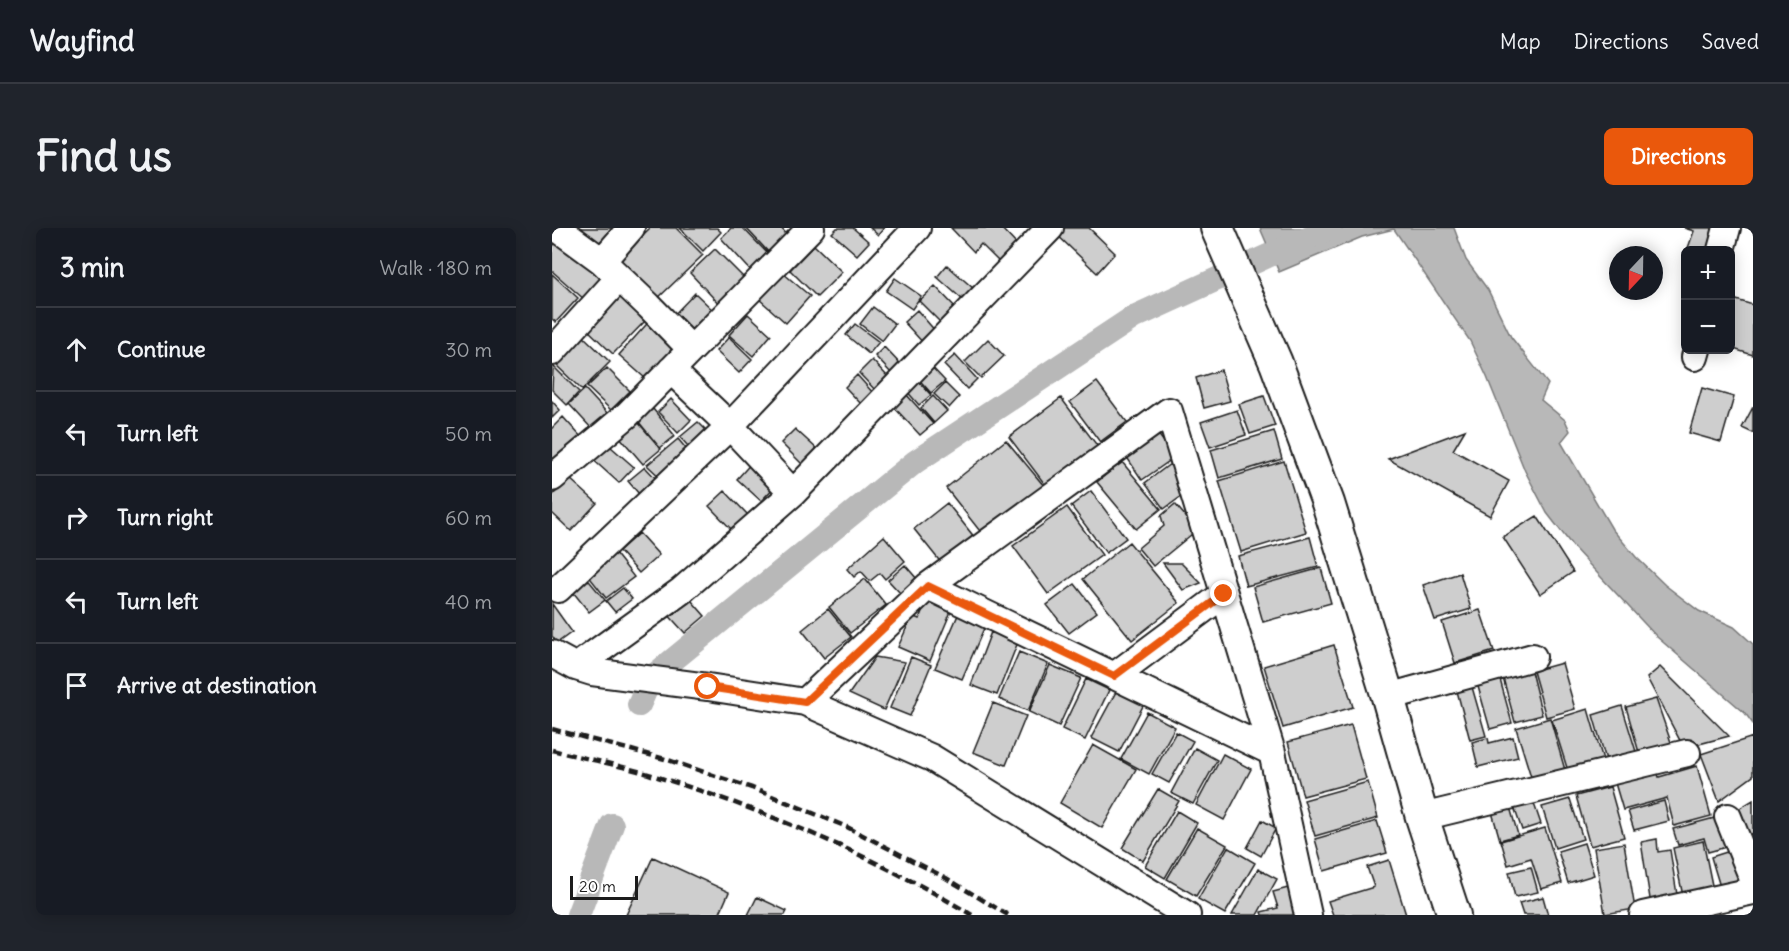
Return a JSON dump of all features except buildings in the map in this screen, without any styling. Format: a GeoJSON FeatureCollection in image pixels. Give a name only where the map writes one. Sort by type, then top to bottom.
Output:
{"type":"FeatureCollection","features":[{"type":"Feature","properties":{"kind":"main road"},"geometry":{"type":"LineString","coordinates":[[1217,228],[1276,363],[1328,503],[1388,697],[1422,817],[1454,915]]}},
{"type":"Feature","properties":{"kind":"street"},"geometry":{"type":"LineString","coordinates":[[557,228],[611,270],[691,350]]}},
{"type":"Feature","properties":{"kind":"street"},"geometry":{"type":"LineString","coordinates":[[552,352],[611,270],[631,228]]}},
{"type":"Feature","properties":{"kind":"street"},"geometry":{"type":"LineString","coordinates":[[552,477],[627,416],[811,228]]}},
{"type":"Feature","properties":{"kind":"street"},"geometry":{"type":"LineString","coordinates":[[558,589],[730,426],[917,228]]}},
{"type":"Feature","properties":{"kind":"street"},"geometry":{"type":"LineString","coordinates":[[584,669],[681,591],[793,493],[1050,228]]}},
{"type":"Feature","properties":{"kind":"street"},"geometry":{"type":"LineString","coordinates":[[1722,246],[1727,228]]}},
{"type":"Feature","properties":{"kind":"street"},"geometry":{"type":"LineString","coordinates":[[671,370],[730,426],[793,493]]}},
{"type":"Feature","properties":{"kind":"street"},"geometry":{"type":"LineString","coordinates":[[805,702],[928,586],[1169,411],[1272,752],[1308,915]]}},
{"type":"Feature","properties":{"kind":"street"},"geometry":{"type":"LineString","coordinates":[[928,586],[1272,752]]}},
{"type":"Feature","properties":{"kind":"street"},"geometry":{"type":"LineString","coordinates":[[1114,676],[1224,594]]}},
{"type":"Feature","properties":{"kind":"street"},"geometry":{"type":"LineString","coordinates":[[552,654],[584,669],[805,702],[932,758],[1187,915]]}},
{"type":"Feature","properties":{"kind":"street"},"geometry":{"type":"LineString","coordinates":[[1388,697],[1533,657]]}},
{"type":"Feature","properties":{"kind":"street"},"geometry":{"type":"LineString","coordinates":[[1422,817],[1687,753]]}},
{"type":"Feature","properties":{"kind":"street"},"geometry":{"type":"LineString","coordinates":[[1728,816],[1753,879]]}},
{"type":"Feature","properties":{"kind":"street"},"geometry":{"type":"LineString","coordinates":[[1643,915],[1753,891]]}},
{"type":"Feature","properties":{"kind":"shaded area"},"geometry":{"type":"Polygon","coordinates":[[[1260,228],[1454,228],[1466,260],[1488,290],[1511,337],[1548,384],[1541,400],[1565,420],[1570,431],[1561,442],[1612,529],[1636,557],[1665,585],[1699,611],[1734,627],[1753,644],[1753,724],[1745,713],[1657,637],[1574,548],[1547,513],[1525,471],[1470,341],[1394,229],[1362,237],[1279,272],[1260,228]]]}},
{"type":"Feature","properties":{"kind":"waterway"},"geometry":{"type":"LineString","coordinates":[[639,705],[651,678],[915,462],[1134,317],[1329,228]]}},
{"type":"Feature","properties":{"kind":"waterway"},"geometry":{"type":"LineString","coordinates":[[578,915],[612,825]]}},
{"type":"Feature","properties":{"kind":"railway"},"geometry":{"type":"LineString","coordinates":[[552,729],[665,759],[752,788],[847,827],[946,878],[1008,915]]}},
{"type":"Feature","properties":{"kind":"railway"},"geometry":{"type":"LineString","coordinates":[[552,750],[658,777],[779,820],[897,873],[972,915]]}},
{"type":"Feature","properties":{"kind":"route"},"geometry":{"type":"LineString","coordinates":[[708,687],[805,702],[928,586],[1114,676],[1224,594]]}}]}
